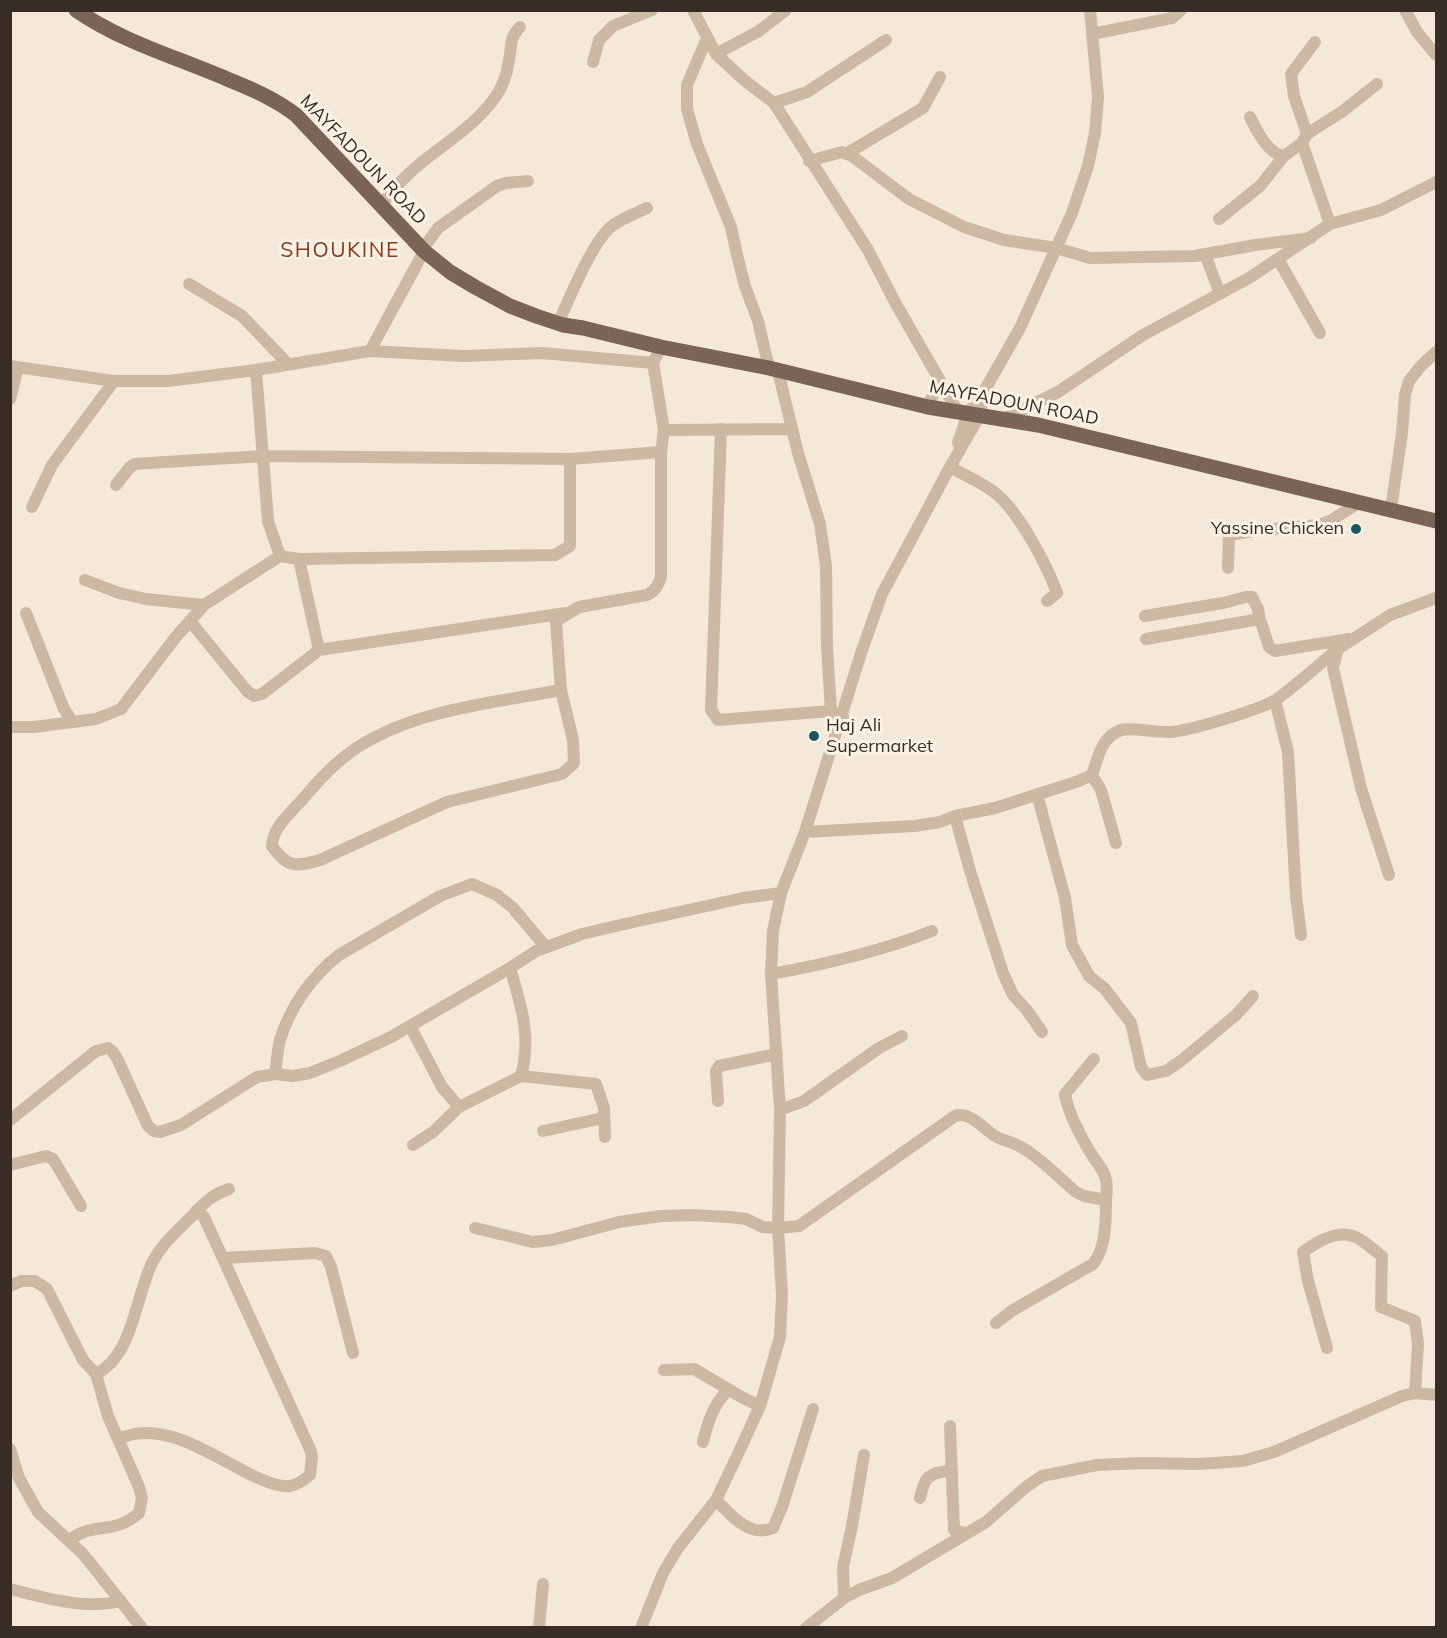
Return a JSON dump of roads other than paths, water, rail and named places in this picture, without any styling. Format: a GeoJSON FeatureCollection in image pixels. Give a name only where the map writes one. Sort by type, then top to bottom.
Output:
{"type":"FeatureCollection","features":[{"type":"Feature","properties":{"kind":"main road","name":"MAYFADOUN ROAD"},"geometry":{"type":"LineString","coordinates":[[76,10],[122,37],[242,84],[283,105],[450,272],[510,306],[563,325],[773,370],[928,407],[1038,425],[1437,521]]}},
{"type":"Feature","properties":{"kind":"main road","name":"MAYFADOUN ROAD"},"geometry":{"type":"LineString","coordinates":[[88,10],[127,32],[276,92],[307,115],[426,247],[520,304],[583,328]]}},
{"type":"Feature","properties":{"kind":"street"},"geometry":{"type":"LineString","coordinates":[[593,62],[599,40],[613,26],[652,10]]}},
{"type":"Feature","properties":{"kind":"street"},"geometry":{"type":"LineString","coordinates":[[693,10],[716,54],[774,104],[868,250],[939,379],[969,413]]}},
{"type":"Feature","properties":{"kind":"street"},"geometry":{"type":"LineString","coordinates":[[716,54],[759,31],[786,10]]}},
{"type":"Feature","properties":{"kind":"street"},"geometry":{"type":"LineString","coordinates":[[641,1628],[663,1573],[678,1548],[716,1500],[760,1406],[780,1337],[782,1295],[778,1228],[780,1110],[771,974],[773,931],[781,893],[806,832],[862,650],[882,594],[950,466],[969,413],[1020,328],[1072,213],[1085,175],[1095,133],[1098,97],[1090,10]]}},
{"type":"Feature","properties":{"kind":"street"},"geometry":{"type":"LineString","coordinates":[[1092,34],[1172,18],[1182,10]]}},
{"type":"Feature","properties":{"kind":"street"},"geometry":{"type":"LineString","coordinates":[[1405,10],[1417,32],[1437,56]]}},
{"type":"Feature","properties":{"kind":"street"},"geometry":{"type":"LineString","coordinates":[[385,200],[404,177],[461,132],[494,100],[505,82],[510,57],[509,45],[513,34],[520,27]]}},
{"type":"Feature","properties":{"kind":"street"},"geometry":{"type":"LineString","coordinates":[[707,38],[687,85],[687,109],[697,144],[731,227],[745,286],[758,321],[820,524],[826,566],[826,647],[831,711]]}},
{"type":"Feature","properties":{"kind":"street"},"geometry":{"type":"LineString","coordinates":[[774,104],[807,92],[885,40]]}},
{"type":"Feature","properties":{"kind":"street"},"geometry":{"type":"LineString","coordinates":[[1315,42],[1291,74],[1304,139],[1330,224]]}},
{"type":"Feature","properties":{"kind":"street"},"geometry":{"type":"LineString","coordinates":[[846,154],[923,108],[940,77]]}},
{"type":"Feature","properties":{"kind":"street"},"geometry":{"type":"LineString","coordinates":[[1219,219],[1260,186],[1284,156],[1377,84]]}},
{"type":"Feature","properties":{"kind":"street"},"geometry":{"type":"LineString","coordinates":[[1250,117],[1262,139],[1273,151],[1284,156]]}},
{"type":"Feature","properties":{"kind":"street"},"geometry":{"type":"LineString","coordinates":[[809,161],[834,154],[852,156],[909,199],[964,227],[1004,240],[1056,248],[1090,258],[1195,256],[1311,238]]}},
{"type":"Feature","properties":{"kind":"street"},"geometry":{"type":"LineString","coordinates":[[370,351],[438,228],[497,186],[528,181]]}},
{"type":"Feature","properties":{"kind":"street"},"geometry":{"type":"LineString","coordinates":[[1003,419],[1073,383],[1143,335],[1220,294],[1330,224],[1381,210],[1437,182]]}},
{"type":"Feature","properties":{"kind":"street"},"geometry":{"type":"LineString","coordinates":[[560,319],[589,259],[608,230],[614,224],[647,208]]}},
{"type":"Feature","properties":{"kind":"street"},"geometry":{"type":"LineString","coordinates":[[1205,254],[1220,294]]}},
{"type":"Feature","properties":{"kind":"street"},"geometry":{"type":"LineString","coordinates":[[1278,259],[1320,333]]}},
{"type":"Feature","properties":{"kind":"street"},"geometry":{"type":"LineString","coordinates":[[189,284],[242,316],[288,364]]}},
{"type":"Feature","properties":{"kind":"street"},"geometry":{"type":"LineString","coordinates":[[561,690],[427,716],[373,739],[339,761],[314,786],[274,834],[272,846],[279,856],[290,864],[302,866],[447,802],[562,774],[574,763],[574,752],[561,690],[556,621],[589,604],[647,595],[653,592],[661,577],[664,430],[653,363],[661,347]]}},
{"type":"Feature","properties":{"kind":"street"},"geometry":{"type":"LineString","coordinates":[[10,399],[14,366],[114,381],[168,381],[256,370],[370,351],[464,356],[542,353],[653,363]]}},
{"type":"Feature","properties":{"kind":"street"},"geometry":{"type":"LineString","coordinates":[[1391,509],[1409,381],[1437,352]]}},
{"type":"Feature","properties":{"kind":"street"},"geometry":{"type":"LineString","coordinates":[[256,370],[268,521],[280,556]]}},
{"type":"Feature","properties":{"kind":"street"},"geometry":{"type":"LineString","coordinates":[[928,407],[939,379]]}},
{"type":"Feature","properties":{"kind":"street"},"geometry":{"type":"LineString","coordinates":[[32,507],[52,465],[114,381]]}},
{"type":"Feature","properties":{"kind":"street"},"geometry":{"type":"LineString","coordinates":[[1038,425],[1032,409],[1041,400]]}},
{"type":"Feature","properties":{"kind":"street"},"geometry":{"type":"LineString","coordinates":[[721,429],[711,710],[718,720],[831,711],[843,717]]}},
{"type":"Feature","properties":{"kind":"street"},"geometry":{"type":"LineString","coordinates":[[664,430],[792,429]]}},
{"type":"Feature","properties":{"kind":"street"},"geometry":{"type":"LineString","coordinates":[[116,485],[135,464],[264,456],[570,459],[662,452]]}},
{"type":"Feature","properties":{"kind":"street"},"geometry":{"type":"LineString","coordinates":[[10,727],[34,727],[96,719],[121,709],[204,605],[280,556],[299,559],[555,555],[570,546],[570,459]]}},
{"type":"Feature","properties":{"kind":"street"},"geometry":{"type":"LineString","coordinates":[[950,466],[993,491],[1004,501],[1043,560],[1050,575],[1057,593],[1047,601]]}},
{"type":"Feature","properties":{"kind":"street"},"geometry":{"type":"LineString","coordinates":[[1228,568],[1229,536],[1260,530],[1319,525],[1330,521],[1360,502]]}},
{"type":"Feature","properties":{"kind":"street"},"geometry":{"type":"LineString","coordinates":[[299,559],[319,650]]}},
{"type":"Feature","properties":{"kind":"street"},"geometry":{"type":"LineString","coordinates":[[85,580],[119,593],[146,599],[204,605]]}},
{"type":"Feature","properties":{"kind":"street"},"geometry":{"type":"LineString","coordinates":[[1145,616],[1252,597],[1258,609],[1269,647],[1275,651],[1353,639]]}},
{"type":"Feature","properties":{"kind":"street"},"geometry":{"type":"LineString","coordinates":[[1092,775],[1106,738],[1122,730],[1172,732],[1213,722],[1275,700],[1338,649],[1390,615],[1437,598]]}},
{"type":"Feature","properties":{"kind":"street"},"geometry":{"type":"LineString","coordinates":[[26,612],[64,709],[72,721]]}},
{"type":"Feature","properties":{"kind":"street"},"geometry":{"type":"LineString","coordinates":[[190,621],[247,691],[254,696],[262,694],[319,650],[570,612]]}},
{"type":"Feature","properties":{"kind":"street"},"geometry":{"type":"LineString","coordinates":[[1146,639],[1260,619]]}},
{"type":"Feature","properties":{"kind":"street"},"geometry":{"type":"LineString","coordinates":[[1338,649],[1333,668],[1344,718],[1361,788],[1389,875]]}},
{"type":"Feature","properties":{"kind":"street"},"geometry":{"type":"LineString","coordinates":[[1275,700],[1288,752],[1296,896],[1301,935]]}},
{"type":"Feature","properties":{"kind":"street"},"geometry":{"type":"LineString","coordinates":[[806,832],[915,826],[940,822],[955,816],[995,808],[1092,775]]}},
{"type":"Feature","properties":{"kind":"street"},"geometry":{"type":"LineString","coordinates":[[1092,775],[1101,790],[1116,843]]}},
{"type":"Feature","properties":{"kind":"street"},"geometry":{"type":"LineString","coordinates":[[1037,794],[1065,898],[1072,945],[1089,976],[1105,989],[1131,1023],[1141,1067],[1147,1075],[1166,1071],[1182,1060],[1236,1015],[1253,996]]}},
{"type":"Feature","properties":{"kind":"street"},"geometry":{"type":"LineString","coordinates":[[955,816],[970,874],[1004,973],[1013,995],[1042,1032]]}},
{"type":"Feature","properties":{"kind":"street"},"geometry":{"type":"LineString","coordinates":[[275,1074],[280,1040],[295,1006],[325,966],[339,955],[440,896],[472,884],[497,895],[513,909],[546,947]]}},
{"type":"Feature","properties":{"kind":"street"},"geometry":{"type":"LineString","coordinates":[[10,1120],[103,1048],[108,1048],[117,1058],[148,1126],[160,1132],[181,1125],[257,1077],[310,1073],[391,1037],[546,947],[582,934],[629,923],[743,898],[781,893]]}},
{"type":"Feature","properties":{"kind":"street"},"geometry":{"type":"LineString","coordinates":[[771,974],[838,962],[932,931]]}},
{"type":"Feature","properties":{"kind":"street"},"geometry":{"type":"LineString","coordinates":[[510,968],[524,1013],[526,1060],[521,1076]]}},
{"type":"Feature","properties":{"kind":"street"},"geometry":{"type":"LineString","coordinates":[[410,1026],[442,1088],[459,1107]]}},
{"type":"Feature","properties":{"kind":"street"},"geometry":{"type":"LineString","coordinates":[[780,1110],[804,1101],[879,1048],[902,1036]]}},
{"type":"Feature","properties":{"kind":"street"},"geometry":{"type":"LineString","coordinates":[[718,1101],[716,1071],[718,1066],[777,1054]]}},
{"type":"Feature","properties":{"kind":"street"},"geometry":{"type":"LineString","coordinates":[[996,1323],[1096,1260],[1104,1232],[1107,1186],[1102,1167],[1091,1153],[1080,1132],[1067,1105],[1065,1094],[1094,1059]]}},
{"type":"Feature","properties":{"kind":"street"},"geometry":{"type":"LineString","coordinates":[[413,1145],[433,1132],[459,1107],[521,1076],[596,1084],[604,1108],[605,1137]]}},
{"type":"Feature","properties":{"kind":"street"},"geometry":{"type":"LineString","coordinates":[[475,1228],[533,1242],[552,1240],[620,1222],[661,1216],[729,1217],[746,1219],[763,1227],[799,1226],[958,1114],[973,1119],[1002,1140],[1021,1147],[1076,1192],[1084,1196],[1106,1200]]}},
{"type":"Feature","properties":{"kind":"street"},"geometry":{"type":"LineString","coordinates":[[543,1131],[603,1118]]}},
{"type":"Feature","properties":{"kind":"street"},"geometry":{"type":"LineString","coordinates":[[10,1165],[46,1156],[53,1159],[81,1206]]}},
{"type":"Feature","properties":{"kind":"street"},"geometry":{"type":"LineString","coordinates":[[96,1374],[108,1367],[120,1353],[149,1269],[158,1252],[212,1196],[230,1189]]}},
{"type":"Feature","properties":{"kind":"street"},"geometry":{"type":"LineString","coordinates":[[119,1439],[143,1432],[177,1438],[198,1446],[242,1471],[276,1485],[296,1484],[310,1475],[312,1456],[310,1449],[204,1216],[196,1211]]}},
{"type":"Feature","properties":{"kind":"street"},"geometry":{"type":"LineString","coordinates":[[1327,1348],[1308,1281],[1303,1252],[1317,1242],[1352,1235],[1382,1256],[1381,1307],[1415,1321],[1418,1344],[1415,1393]]}},
{"type":"Feature","properties":{"kind":"street"},"geometry":{"type":"LineString","coordinates":[[223,1258],[315,1253],[326,1256],[331,1267],[353,1353]]}},
{"type":"Feature","properties":{"kind":"street"},"geometry":{"type":"LineString","coordinates":[[10,1286],[21,1281],[35,1281],[47,1288],[83,1360],[96,1374],[108,1416],[142,1498],[139,1513],[128,1522],[117,1527],[82,1532],[69,1540]]}},
{"type":"Feature","properties":{"kind":"street"},"geometry":{"type":"LineString","coordinates":[[664,1370],[694,1370],[760,1406]]}},
{"type":"Feature","properties":{"kind":"street"},"geometry":{"type":"LineString","coordinates":[[703,1442],[717,1401],[728,1390]]}},
{"type":"Feature","properties":{"kind":"street"},"geometry":{"type":"LineString","coordinates":[[806,1628],[844,1598],[892,1578],[986,1522],[1042,1476],[1096,1465],[1199,1464],[1243,1461],[1274,1452],[1402,1396],[1415,1393],[1437,1395]]}},
{"type":"Feature","properties":{"kind":"street"},"geometry":{"type":"LineString","coordinates":[[716,1500],[737,1521],[751,1529],[759,1531],[773,1528],[782,1507],[813,1409]]}},
{"type":"Feature","properties":{"kind":"street"},"geometry":{"type":"LineString","coordinates":[[950,1426],[954,1530],[965,1533]]}},
{"type":"Feature","properties":{"kind":"street"},"geometry":{"type":"LineString","coordinates":[[10,1449],[25,1492],[38,1512],[69,1540],[141,1628]]}},
{"type":"Feature","properties":{"kind":"street"},"geometry":{"type":"LineString","coordinates":[[844,1598],[843,1567],[864,1455]]}},
{"type":"Feature","properties":{"kind":"street"},"geometry":{"type":"LineString","coordinates":[[920,1498],[924,1482],[929,1476],[937,1472],[952,1470]]}},
{"type":"Feature","properties":{"kind":"street"},"geometry":{"type":"LineString","coordinates":[[539,1628],[543,1584]]}},
{"type":"Feature","properties":{"kind":"street"},"geometry":{"type":"LineString","coordinates":[[10,1589],[48,1599],[89,1604],[106,1605],[121,1601]]}},
{"type":"Feature","properties":{"kind":"place","name":"Yassine Chicken"},"geometry":{"type":"Point","coordinates":[1356,529]}},
{"type":"Feature","properties":{"kind":"place","name":"Haj Ali Supermarket"},"geometry":{"type":"Point","coordinates":[814,736]}},
{"type":"Feature","properties":{"kind":"district","name":"SHOUKINE"},"geometry":{"type":"Point","coordinates":[340,251]}}]}
